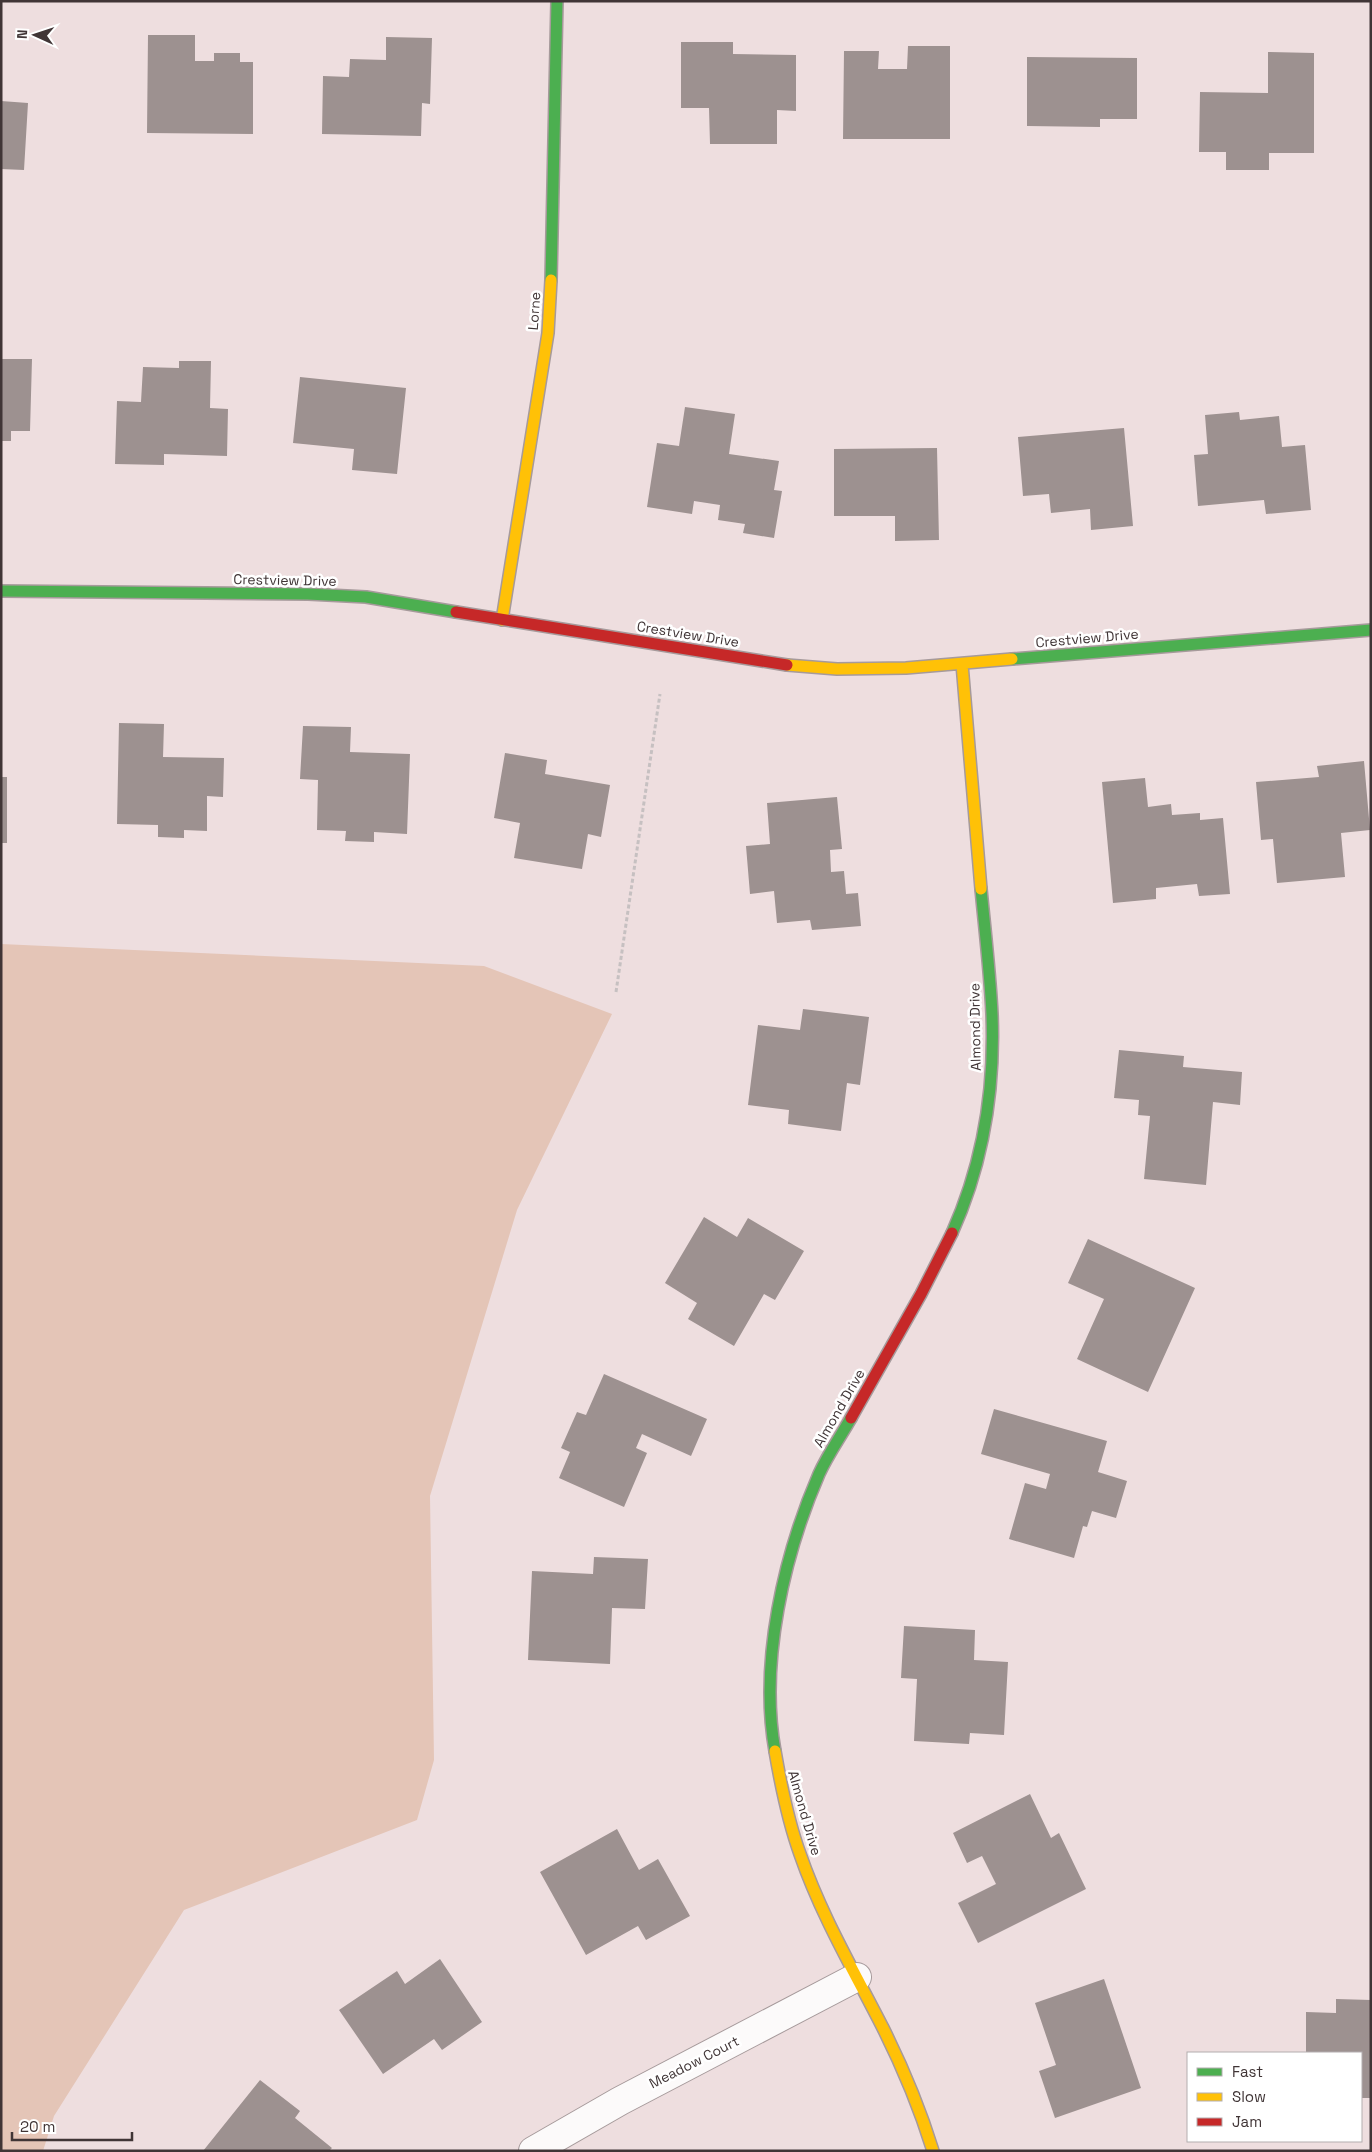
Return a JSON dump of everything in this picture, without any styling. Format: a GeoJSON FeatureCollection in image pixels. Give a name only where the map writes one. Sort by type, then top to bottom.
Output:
{"type":"FeatureCollection","features":[{"type":"Feature","properties":{"kind":"street","name":"Lorne"},"geometry":{"type":"LineString","coordinates":[[502,620],[548,334],[553,253],[556,1]]}},
{"type":"Feature","properties":{"kind":"street","name":"Crestview Drive"},"geometry":{"type":"LineString","coordinates":[[1,591],[308,594],[366,598],[788,664],[877,670],[1371,630]]}},
{"type":"Feature","properties":{"kind":"street","name":"Almond Drive"},"geometry":{"type":"LineString","coordinates":[[933,2151],[924,2118],[912,2086],[894,2046],[823,1910],[798,1850],[776,1767],[771,1721],[770,1673],[774,1626],[782,1582],[806,1506],[820,1472],[943,1252],[970,1186],[990,1096],[993,1056],[992,1014],[962,664]]}},
{"type":"Feature","properties":{"kind":"street","name":"Meadow Court"},"geometry":{"type":"LineString","coordinates":[[533,2151],[620,2101],[857,1977]]}},
{"type":"Feature","properties":{"kind":"path"},"geometry":{"type":"LineString","coordinates":[[616,992],[660,694]]}},
{"type":"Feature","properties":{"kind":"shaded area"},"geometry":{"type":"Polygon","coordinates":[[[1,944],[484,966],[612,1014],[517,1210],[430,1496],[434,1760],[417,1820],[184,1910],[54,2116],[43,2151],[1,2151],[1,944]]]}},
{"type":"Feature","properties":{"kind":"building"},"geometry":{"type":"Polygon","coordinates":[[[148,35],[195,35],[195,61],[214,61],[214,53],[240,53],[240,62],[253,62],[253,134],[147,133],[148,35]]]}},
{"type":"Feature","properties":{"kind":"building"},"geometry":{"type":"Polygon","coordinates":[[[386,37],[432,38],[430,104],[422,103],[421,136],[322,134],[323,76],[349,77],[350,59],[386,60],[386,37]]]}},
{"type":"Feature","properties":{"kind":"building"},"geometry":{"type":"Polygon","coordinates":[[[681,42],[733,42],[733,54],[796,55],[796,111],[777,110],[777,144],[710,144],[709,108],[681,108],[681,42]]]}},
{"type":"Feature","properties":{"kind":"building"},"geometry":{"type":"Polygon","coordinates":[[[908,46],[950,46],[950,139],[843,139],[844,51],[879,51],[878,69],[907,69],[908,46]]]}},
{"type":"Feature","properties":{"kind":"building"},"geometry":{"type":"Polygon","coordinates":[[[1268,52],[1314,53],[1314,153],[1269,153],[1269,170],[1226,170],[1226,152],[1199,152],[1200,92],[1268,93],[1268,52]]]}},
{"type":"Feature","properties":{"kind":"building"},"geometry":{"type":"Polygon","coordinates":[[[1027,57],[1137,58],[1137,119],[1100,119],[1100,127],[1027,126],[1027,57]]]}},
{"type":"Feature","properties":{"kind":"building"},"geometry":{"type":"Polygon","coordinates":[[[1,101],[28,103],[24,170],[1,169],[1,101]]]}},
{"type":"Feature","properties":{"kind":"building"},"geometry":{"type":"Polygon","coordinates":[[[1,359],[32,359],[30,431],[11,431],[11,441],[1,441],[1,359]]]}},
{"type":"Feature","properties":{"kind":"building"},"geometry":{"type":"Polygon","coordinates":[[[179,361],[211,361],[210,408],[228,409],[227,456],[164,454],[164,465],[115,464],[117,401],[141,402],[143,367],[179,368],[179,361]]]}},
{"type":"Feature","properties":{"kind":"building"},"geometry":{"type":"Polygon","coordinates":[[[300,377],[406,388],[397,474],[352,470],[354,449],[293,443],[300,377]]]}},
{"type":"Feature","properties":{"kind":"building"},"geometry":{"type":"Polygon","coordinates":[[[685,407],[735,414],[729,454],[779,461],[774,490],[782,491],[774,538],[743,533],[745,524],[718,520],[720,505],[694,501],[692,514],[647,507],[657,443],[679,446],[685,407]]]}},
{"type":"Feature","properties":{"kind":"building"},"geometry":{"type":"Polygon","coordinates":[[[1239,412],[1240,420],[1279,416],[1282,447],[1305,445],[1311,510],[1266,514],[1264,500],[1198,506],[1194,455],[1208,454],[1205,415],[1239,412]]]}},
{"type":"Feature","properties":{"kind":"building"},"geometry":{"type":"Polygon","coordinates":[[[1124,428],[1133,526],[1091,530],[1090,509],[1051,513],[1049,494],[1023,496],[1018,437],[1124,428]]]}},
{"type":"Feature","properties":{"kind":"building"},"geometry":{"type":"Polygon","coordinates":[[[937,448],[939,540],[895,541],[895,516],[834,516],[834,449],[937,448]]]}},
{"type":"Feature","properties":{"kind":"building"},"geometry":{"type":"Polygon","coordinates":[[[119,723],[164,724],[163,757],[224,758],[223,797],[207,796],[207,831],[184,830],[184,838],[158,837],[158,825],[117,824],[119,723]]]}},
{"type":"Feature","properties":{"kind":"building"},"geometry":{"type":"Polygon","coordinates":[[[303,726],[351,727],[350,752],[410,754],[407,834],[374,832],[374,842],[345,841],[346,831],[317,830],[318,780],[300,779],[303,726]]]}},
{"type":"Feature","properties":{"kind":"building"},"geometry":{"type":"Polygon","coordinates":[[[505,753],[547,760],[545,774],[610,785],[601,837],[588,834],[582,869],[514,858],[520,823],[494,818],[505,753]]]}},
{"type":"Feature","properties":{"kind":"building"},"geometry":{"type":"Polygon","coordinates":[[[1364,761],[1370,830],[1341,833],[1345,877],[1277,883],[1273,839],[1261,840],[1256,782],[1319,777],[1317,766],[1364,761]]]}},
{"type":"Feature","properties":{"kind":"building"},"geometry":{"type":"Polygon","coordinates":[[[1,777],[7,777],[7,843],[1,843],[1,777]]]}},
{"type":"Feature","properties":{"kind":"building"},"geometry":{"type":"Polygon","coordinates":[[[1145,778],[1148,807],[1171,804],[1172,815],[1200,813],[1200,820],[1223,818],[1230,894],[1199,896],[1197,884],[1156,888],[1156,899],[1113,903],[1102,782],[1145,778]]]}},
{"type":"Feature","properties":{"kind":"building"},"geometry":{"type":"Polygon","coordinates":[[[837,797],[842,849],[830,850],[831,872],[844,871],[846,894],[858,893],[861,926],[812,930],[810,920],[777,923],[774,891],[750,894],[746,846],[770,844],[767,803],[837,797]]]}},
{"type":"Feature","properties":{"kind":"building"},"geometry":{"type":"Polygon","coordinates":[[[803,1009],[869,1017],[860,1085],[847,1083],[841,1131],[788,1124],[789,1110],[748,1105],[758,1025],[800,1030],[803,1009]]]}},
{"type":"Feature","properties":{"kind":"building"},"geometry":{"type":"Polygon","coordinates":[[[1119,1050],[1184,1056],[1183,1067],[1242,1072],[1240,1105],[1213,1102],[1206,1185],[1144,1179],[1150,1116],[1138,1115],[1139,1100],[1114,1098],[1119,1050]]]}},
{"type":"Feature","properties":{"kind":"building"},"geometry":{"type":"Polygon","coordinates":[[[704,1217],[737,1237],[748,1218],[804,1251],[775,1300],[764,1294],[734,1346],[688,1319],[697,1303],[665,1283],[704,1217]]]}},
{"type":"Feature","properties":{"kind":"building"},"geometry":{"type":"Polygon","coordinates":[[[1088,1239],[1195,1288],[1148,1392],[1077,1359],[1104,1299],[1068,1283],[1088,1239]]]}},
{"type":"Feature","properties":{"kind":"building"},"geometry":{"type":"Polygon","coordinates":[[[604,1374],[707,1419],[691,1456],[642,1434],[636,1448],[647,1453],[624,1507],[559,1478],[570,1452],[561,1448],[577,1412],[586,1415],[604,1374]]]}},
{"type":"Feature","properties":{"kind":"building"},"geometry":{"type":"Polygon","coordinates":[[[994,1409],[1107,1441],[1098,1472],[1127,1481],[1116,1518],[1092,1511],[1087,1527],[1083,1526],[1074,1558],[1009,1539],[1025,1483],[1046,1489],[1050,1474],[981,1454],[994,1409]]]}},
{"type":"Feature","properties":{"kind":"building"},"geometry":{"type":"Polygon","coordinates":[[[594,1557],[648,1559],[645,1609],[612,1608],[610,1664],[528,1660],[532,1571],[593,1574],[594,1557]]]}},
{"type":"Feature","properties":{"kind":"building"},"geometry":{"type":"Polygon","coordinates":[[[904,1626],[975,1630],[974,1660],[1008,1662],[1004,1735],[970,1733],[969,1744],[914,1741],[917,1679],[901,1678],[904,1626]]]}},
{"type":"Feature","properties":{"kind":"building"},"geometry":{"type":"Polygon","coordinates":[[[1030,1794],[1051,1838],[1059,1833],[1086,1889],[978,1943],[958,1903],[996,1884],[982,1856],[967,1863],[953,1833],[1030,1794]]]}},
{"type":"Feature","properties":{"kind":"building"},"geometry":{"type":"Polygon","coordinates":[[[617,1829],[639,1870],[658,1859],[690,1916],[646,1940],[638,1926],[586,1955],[540,1872],[617,1829]]]}},
{"type":"Feature","properties":{"kind":"building"},"geometry":{"type":"Polygon","coordinates":[[[440,1959],[482,2022],[442,2050],[434,2039],[383,2074],[339,2010],[397,1971],[405,1984],[440,1959]]]}},
{"type":"Feature","properties":{"kind":"building"},"geometry":{"type":"Polygon","coordinates":[[[1104,1979],[1141,2088],[1055,2118],[1039,2071],[1056,2065],[1035,2003],[1104,1979]]]}},
{"type":"Feature","properties":{"kind":"building"},"geometry":{"type":"Polygon","coordinates":[[[1336,1999],[1371,2000],[1371,2098],[1362,2098],[1362,2052],[1306,2052],[1306,2012],[1336,2013],[1336,1999]]]}},
{"type":"Feature","properties":{"kind":"building"},"geometry":{"type":"Polygon","coordinates":[[[260,2080],[300,2111],[295,2118],[332,2148],[329,2151],[203,2151],[260,2080]]]}},
{"type":"Feature","properties":{"kind":"traffic: fast"},"geometry":{"type":"LineString","coordinates":[[551,280],[557,1]]}},
{"type":"Feature","properties":{"kind":"traffic: fast"},"geometry":{"type":"LineString","coordinates":[[1,591],[308,594],[366,597],[456,612]]}},
{"type":"Feature","properties":{"kind":"traffic: fast"},"geometry":{"type":"LineString","coordinates":[[1012,659],[1371,630]]}},
{"type":"Feature","properties":{"kind":"traffic: fast"},"geometry":{"type":"LineString","coordinates":[[952,1233],[972,1180],[985,1126],[989,1098],[992,1014],[981,889]]}},
{"type":"Feature","properties":{"kind":"traffic: fast"},"geometry":{"type":"LineString","coordinates":[[775,1751],[771,1717],[770,1682],[773,1646],[785,1574],[806,1506],[819,1474],[851,1418]]}},
{"type":"Feature","properties":{"kind":"traffic: slow"},"geometry":{"type":"LineString","coordinates":[[502,620],[548,333],[551,280]]}},
{"type":"Feature","properties":{"kind":"traffic: slow"},"geometry":{"type":"LineString","coordinates":[[787,665],[837,669],[906,668],[1012,659]]}},
{"type":"Feature","properties":{"kind":"traffic: slow"},"geometry":{"type":"LineString","coordinates":[[962,664],[981,889]]}},
{"type":"Feature","properties":{"kind":"traffic: slow"},"geometry":{"type":"LineString","coordinates":[[775,1751],[788,1816],[808,1877],[897,2058],[917,2104],[933,2151]]}},
{"type":"Feature","properties":{"kind":"traffic: jam"},"geometry":{"type":"LineString","coordinates":[[456,612],[787,665]]}},
{"type":"Feature","properties":{"kind":"traffic: jam"},"geometry":{"type":"LineString","coordinates":[[851,1418],[921,1294],[952,1233]]}}]}
